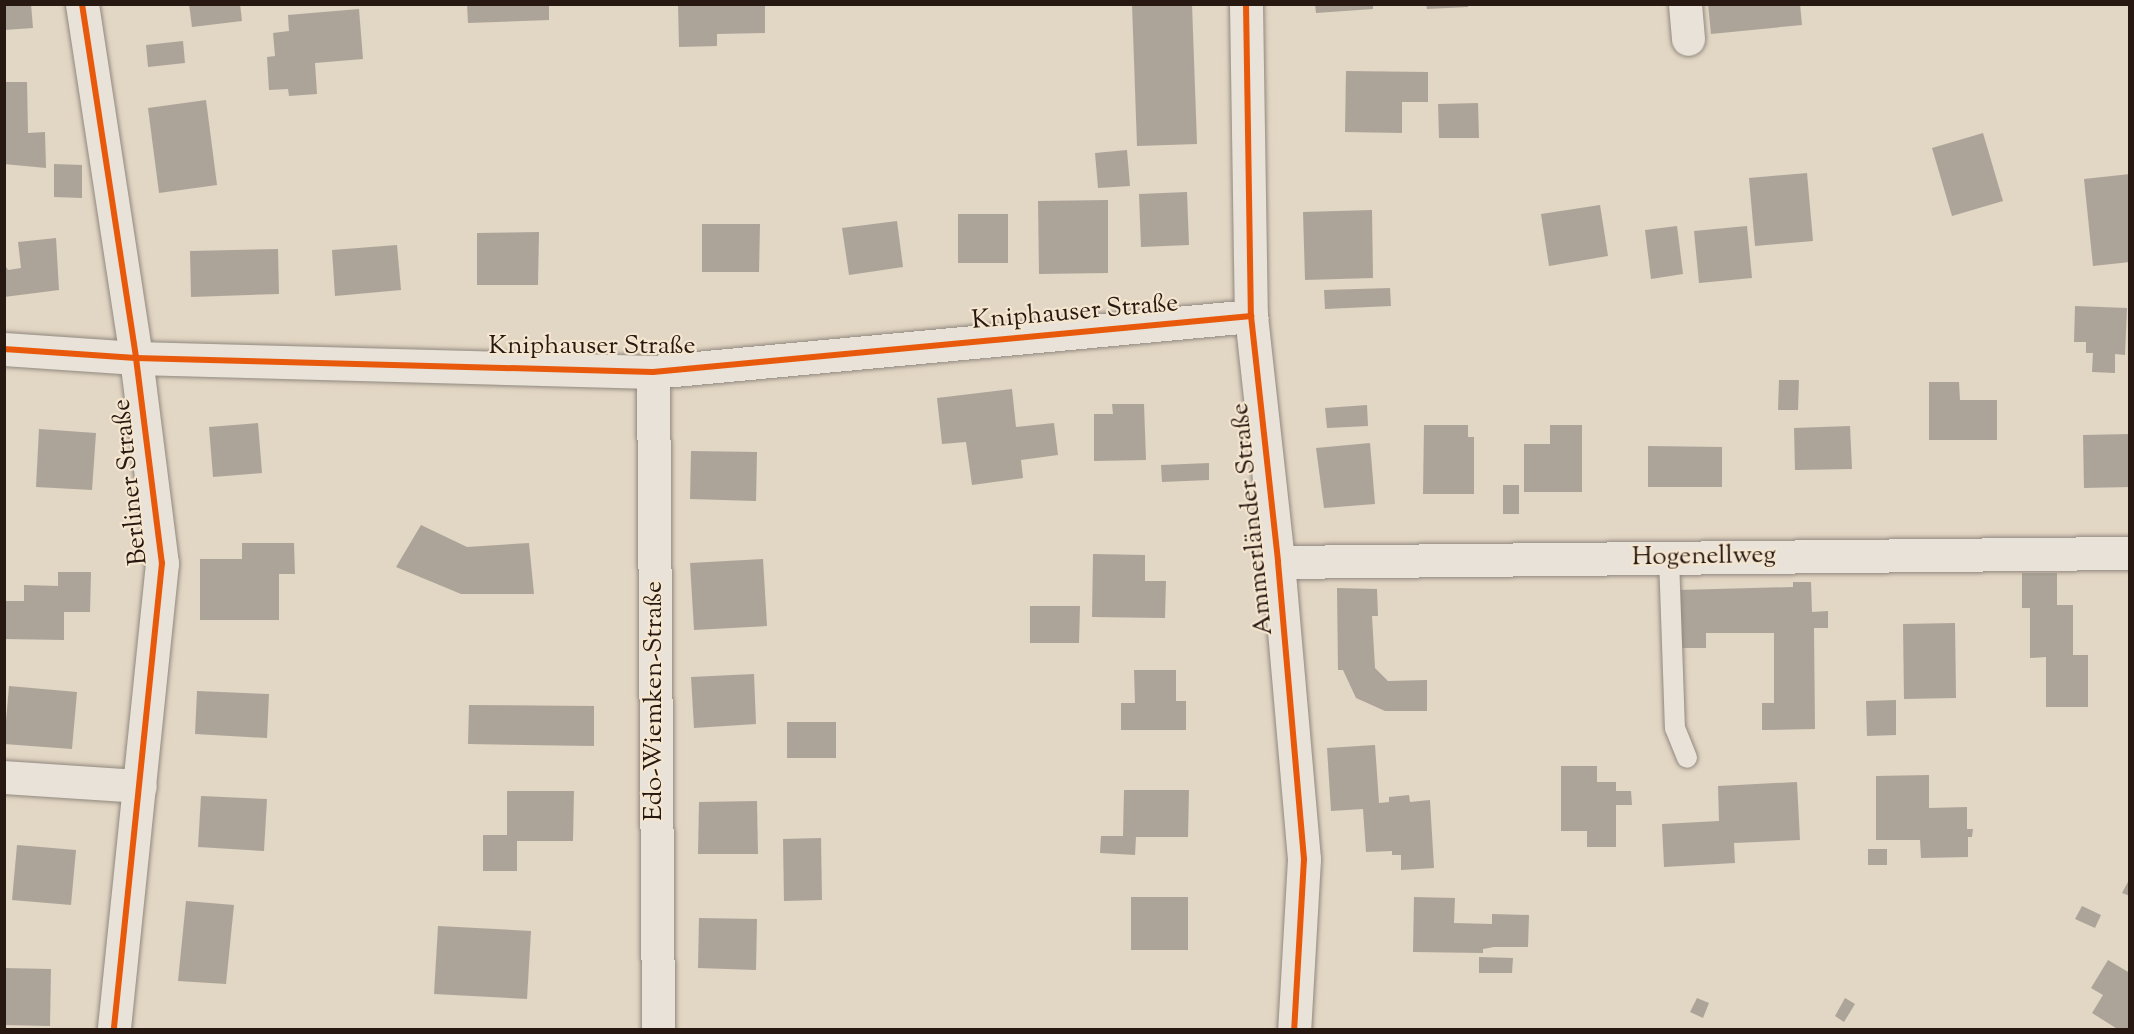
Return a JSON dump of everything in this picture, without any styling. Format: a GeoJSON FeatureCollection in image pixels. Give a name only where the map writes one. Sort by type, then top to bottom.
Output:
{"type":"FeatureCollection","features":[{"type":"Feature","properties":{"kind":"street","name":"Berliner Straße"},"geometry":{"type":"LineString","coordinates":[[82,4],[136,358],[162,563],[114,1029]]}},
{"type":"Feature","properties":{"kind":"street","name":"Ammerländer Straße"},"geometry":{"type":"LineString","coordinates":[[1246,4],[1251,316],[1278,562],[1304,859],[1294,1029]]}},
{"type":"Feature","properties":{"kind":"street"},"geometry":{"type":"LineString","coordinates":[[1686,4],[1688,39]]}},
{"type":"Feature","properties":{"kind":"street","name":"Kniphauser Straße"},"geometry":{"type":"LineString","coordinates":[[4,349],[136,358],[652,372],[1251,316]]}},
{"type":"Feature","properties":{"kind":"street","name":"Edo-Wiemken-Straße"},"geometry":{"type":"LineString","coordinates":[[652,372],[658,1029]]}},
{"type":"Feature","properties":{"kind":"street","name":"Hogenellweg"},"geometry":{"type":"LineString","coordinates":[[1278,562],[2130,552]]}},
{"type":"Feature","properties":{"kind":"street"},"geometry":{"type":"LineString","coordinates":[[4,777],[140,786]]}},
{"type":"Feature","properties":{"kind":"lane"},"geometry":{"type":"LineString","coordinates":[[1669,558],[1675,728],[1687,758]]}},
{"type":"Feature","properties":{"kind":"building"},"geometry":{"type":"Polygon","coordinates":[[[4,4],[31,4],[33,28],[4,30],[4,4]]]}},
{"type":"Feature","properties":{"kind":"building"},"geometry":{"type":"Polygon","coordinates":[[[189,4],[240,4],[242,21],[192,27],[189,4]]]}},
{"type":"Feature","properties":{"kind":"building"},"geometry":{"type":"Polygon","coordinates":[[[467,4],[549,4],[549,20],[468,23],[467,4]]]}},
{"type":"Feature","properties":{"kind":"building"},"geometry":{"type":"Polygon","coordinates":[[[678,4],[765,4],[765,33],[717,34],[717,46],[679,47],[678,4]]]}},
{"type":"Feature","properties":{"kind":"building"},"geometry":{"type":"Polygon","coordinates":[[[1132,4],[1192,4],[1197,144],[1137,146],[1132,4]]]}},
{"type":"Feature","properties":{"kind":"building"},"geometry":{"type":"Polygon","coordinates":[[[1315,4],[1373,4],[1373,9],[1316,13],[1315,4]]]}},
{"type":"Feature","properties":{"kind":"building"},"geometry":{"type":"Polygon","coordinates":[[[1426,4],[1468,4],[1468,7],[1427,9],[1426,4]]]}},
{"type":"Feature","properties":{"kind":"building"},"geometry":{"type":"Polygon","coordinates":[[[1708,4],[1800,4],[1802,25],[1711,34],[1708,4]]]}},
{"type":"Feature","properties":{"kind":"building"},"geometry":{"type":"Polygon","coordinates":[[[359,9],[363,59],[315,63],[317,94],[289,96],[288,89],[269,90],[267,57],[275,56],[273,33],[289,31],[288,15],[359,9]]]}},
{"type":"Feature","properties":{"kind":"building"},"geometry":{"type":"Polygon","coordinates":[[[183,41],[185,63],[148,67],[146,45],[183,41]]]}},
{"type":"Feature","properties":{"kind":"building"},"geometry":{"type":"Polygon","coordinates":[[[1346,71],[1428,72],[1428,102],[1402,102],[1402,133],[1345,132],[1346,71]]]}},
{"type":"Feature","properties":{"kind":"building"},"geometry":{"type":"Polygon","coordinates":[[[4,82],[27,82],[28,133],[45,132],[46,168],[4,164],[4,82]]]}},
{"type":"Feature","properties":{"kind":"building"},"geometry":{"type":"Polygon","coordinates":[[[206,100],[217,185],[159,193],[148,108],[206,100]]]}},
{"type":"Feature","properties":{"kind":"building"},"geometry":{"type":"Polygon","coordinates":[[[1478,103],[1479,138],[1439,138],[1438,104],[1478,103]]]}},
{"type":"Feature","properties":{"kind":"building"},"geometry":{"type":"Polygon","coordinates":[[[1983,133],[2003,201],[1952,216],[1932,148],[1983,133]]]}},
{"type":"Feature","properties":{"kind":"building"},"geometry":{"type":"Polygon","coordinates":[[[1127,150],[1130,186],[1098,188],[1095,153],[1127,150]]]}},
{"type":"Feature","properties":{"kind":"building"},"geometry":{"type":"Polygon","coordinates":[[[54,164],[82,165],[82,198],[54,197],[54,164]]]}},
{"type":"Feature","properties":{"kind":"building"},"geometry":{"type":"Polygon","coordinates":[[[1807,173],[1813,241],[1755,246],[1749,178],[1807,173]]]}},
{"type":"Feature","properties":{"kind":"building"},"geometry":{"type":"Polygon","coordinates":[[[2130,174],[2130,262],[2093,266],[2084,179],[2130,174]]]}},
{"type":"Feature","properties":{"kind":"building"},"geometry":{"type":"Polygon","coordinates":[[[1187,192],[1189,245],[1141,247],[1139,194],[1187,192]]]}},
{"type":"Feature","properties":{"kind":"building"},"geometry":{"type":"Polygon","coordinates":[[[1108,200],[1108,273],[1039,274],[1038,201],[1108,200]]]}},
{"type":"Feature","properties":{"kind":"building"},"geometry":{"type":"Polygon","coordinates":[[[1600,205],[1608,256],[1549,266],[1541,214],[1600,205]]]}},
{"type":"Feature","properties":{"kind":"building"},"geometry":{"type":"Polygon","coordinates":[[[1372,210],[1373,278],[1305,280],[1303,212],[1372,210]]]}},
{"type":"Feature","properties":{"kind":"building"},"geometry":{"type":"Polygon","coordinates":[[[958,214],[1008,214],[1008,263],[958,263],[958,214]]]}},
{"type":"Feature","properties":{"kind":"building"},"geometry":{"type":"Polygon","coordinates":[[[897,221],[903,267],[849,275],[842,228],[897,221]]]}},
{"type":"Feature","properties":{"kind":"building"},"geometry":{"type":"Polygon","coordinates":[[[702,224],[760,224],[759,272],[702,272],[702,224]]]}},
{"type":"Feature","properties":{"kind":"building"},"geometry":{"type":"Polygon","coordinates":[[[1677,226],[1683,274],[1651,279],[1645,230],[1677,226]]]}},
{"type":"Feature","properties":{"kind":"building"},"geometry":{"type":"Polygon","coordinates":[[[1747,226],[1752,278],[1699,283],[1694,231],[1747,226]]]}},
{"type":"Feature","properties":{"kind":"building"},"geometry":{"type":"Polygon","coordinates":[[[539,232],[538,285],[477,285],[477,233],[539,232]]]}},
{"type":"Feature","properties":{"kind":"building"},"geometry":{"type":"Polygon","coordinates":[[[56,238],[59,290],[4,297],[4,264],[8,270],[21,268],[18,242],[56,238]]]}},
{"type":"Feature","properties":{"kind":"building"},"geometry":{"type":"Polygon","coordinates":[[[397,245],[401,290],[335,296],[332,250],[397,245]]]}},
{"type":"Feature","properties":{"kind":"building"},"geometry":{"type":"Polygon","coordinates":[[[278,249],[279,294],[191,297],[190,251],[278,249]]]}},
{"type":"Feature","properties":{"kind":"building"},"geometry":{"type":"Polygon","coordinates":[[[1390,288],[1391,306],[1325,309],[1324,290],[1390,288]]]}},
{"type":"Feature","properties":{"kind":"building"},"geometry":{"type":"Polygon","coordinates":[[[2075,306],[2127,308],[2125,355],[2115,354],[2115,373],[2092,372],[2093,353],[2086,353],[2086,342],[2074,342],[2075,306]]]}},
{"type":"Feature","properties":{"kind":"building"},"geometry":{"type":"Polygon","coordinates":[[[1779,380],[1799,380],[1798,410],[1778,410],[1779,380]]]}},
{"type":"Feature","properties":{"kind":"building"},"geometry":{"type":"Polygon","coordinates":[[[1929,382],[1959,382],[1960,400],[1997,400],[1997,440],[1929,440],[1929,382]]]}},
{"type":"Feature","properties":{"kind":"building"},"geometry":{"type":"Polygon","coordinates":[[[1012,389],[1016,427],[1054,423],[1058,455],[1021,460],[1023,478],[972,485],[966,442],[942,444],[937,398],[1012,389]]]}},
{"type":"Feature","properties":{"kind":"building"},"geometry":{"type":"Polygon","coordinates":[[[1112,404],[1144,404],[1146,460],[1094,461],[1094,414],[1113,414],[1112,404]]]}},
{"type":"Feature","properties":{"kind":"building"},"geometry":{"type":"Polygon","coordinates":[[[1367,405],[1368,426],[1327,428],[1325,408],[1367,405]]]}},
{"type":"Feature","properties":{"kind":"building"},"geometry":{"type":"Polygon","coordinates":[[[258,423],[262,473],[213,477],[209,427],[258,423]]]}},
{"type":"Feature","properties":{"kind":"building"},"geometry":{"type":"Polygon","coordinates":[[[1424,425],[1468,425],[1468,437],[1474,437],[1474,494],[1423,494],[1424,425]]]}},
{"type":"Feature","properties":{"kind":"building"},"geometry":{"type":"Polygon","coordinates":[[[1550,425],[1582,425],[1582,492],[1524,492],[1524,444],[1550,444],[1550,425]]]}},
{"type":"Feature","properties":{"kind":"building"},"geometry":{"type":"Polygon","coordinates":[[[1850,426],[1852,469],[1795,470],[1794,428],[1850,426]]]}},
{"type":"Feature","properties":{"kind":"building"},"geometry":{"type":"Polygon","coordinates":[[[39,429],[96,433],[92,490],[36,487],[39,429]]]}},
{"type":"Feature","properties":{"kind":"building"},"geometry":{"type":"Polygon","coordinates":[[[2130,434],[2130,487],[2084,488],[2083,435],[2130,434]]]}},
{"type":"Feature","properties":{"kind":"building"},"geometry":{"type":"Polygon","coordinates":[[[1370,443],[1375,504],[1324,508],[1316,448],[1370,443]]]}},
{"type":"Feature","properties":{"kind":"building"},"geometry":{"type":"Polygon","coordinates":[[[1648,446],[1722,447],[1722,487],[1648,487],[1648,446]]]}},
{"type":"Feature","properties":{"kind":"building"},"geometry":{"type":"Polygon","coordinates":[[[691,451],[757,452],[756,501],[690,499],[691,451]]]}},
{"type":"Feature","properties":{"kind":"building"},"geometry":{"type":"Polygon","coordinates":[[[1209,463],[1209,480],[1162,482],[1161,465],[1209,463]]]}},
{"type":"Feature","properties":{"kind":"building"},"geometry":{"type":"Polygon","coordinates":[[[1503,485],[1519,485],[1519,514],[1503,514],[1503,485]]]}},
{"type":"Feature","properties":{"kind":"building"},"geometry":{"type":"Polygon","coordinates":[[[421,525],[467,547],[529,543],[534,594],[461,594],[396,567],[421,525]]]}},
{"type":"Feature","properties":{"kind":"building"},"geometry":{"type":"Polygon","coordinates":[[[242,543],[294,543],[295,574],[279,574],[279,620],[200,620],[200,559],[242,559],[242,543]]]}},
{"type":"Feature","properties":{"kind":"building"},"geometry":{"type":"Polygon","coordinates":[[[1093,554],[1145,555],[1145,581],[1166,581],[1165,618],[1092,617],[1093,554]]]}},
{"type":"Feature","properties":{"kind":"building"},"geometry":{"type":"Polygon","coordinates":[[[763,559],[767,626],[694,630],[690,563],[763,559]]]}},
{"type":"Feature","properties":{"kind":"building"},"geometry":{"type":"Polygon","coordinates":[[[58,572],[91,572],[90,612],[64,612],[64,640],[4,639],[4,601],[24,601],[24,585],[58,586],[58,572]]]}},
{"type":"Feature","properties":{"kind":"building"},"geometry":{"type":"Polygon","coordinates":[[[2022,573],[2057,573],[2057,605],[2073,605],[2073,655],[2088,655],[2088,707],[2046,707],[2046,657],[2030,658],[2030,608],[2022,608],[2022,573]]]}},
{"type":"Feature","properties":{"kind":"building"},"geometry":{"type":"Polygon","coordinates":[[[1793,582],[1811,582],[1812,612],[1828,611],[1828,628],[1814,628],[1815,729],[1762,730],[1762,703],[1774,703],[1774,633],[1706,633],[1706,648],[1678,648],[1678,590],[1793,587],[1793,582]]]}},
{"type":"Feature","properties":{"kind":"building"},"geometry":{"type":"Polygon","coordinates":[[[1337,588],[1377,589],[1378,616],[1372,616],[1375,668],[1388,681],[1427,680],[1427,711],[1385,711],[1356,698],[1343,670],[1338,670],[1337,588]]]}},
{"type":"Feature","properties":{"kind":"building"},"geometry":{"type":"Polygon","coordinates":[[[1030,606],[1080,606],[1079,643],[1030,643],[1030,606]]]}},
{"type":"Feature","properties":{"kind":"building"},"geometry":{"type":"Polygon","coordinates":[[[1955,623],[1956,698],[1904,699],[1903,624],[1955,623]]]}},
{"type":"Feature","properties":{"kind":"building"},"geometry":{"type":"Polygon","coordinates":[[[1134,670],[1176,670],[1176,701],[1186,701],[1186,730],[1121,730],[1121,703],[1135,703],[1134,670]]]}},
{"type":"Feature","properties":{"kind":"building"},"geometry":{"type":"Polygon","coordinates":[[[754,674],[756,724],[694,728],[691,677],[754,674]]]}},
{"type":"Feature","properties":{"kind":"building"},"geometry":{"type":"Polygon","coordinates":[[[9,686],[77,692],[72,749],[4,744],[9,686]]]}},
{"type":"Feature","properties":{"kind":"building"},"geometry":{"type":"Polygon","coordinates":[[[197,691],[269,694],[267,738],[195,734],[197,691]]]}},
{"type":"Feature","properties":{"kind":"building"},"geometry":{"type":"Polygon","coordinates":[[[1896,700],[1896,735],[1867,736],[1866,701],[1896,700]]]}},
{"type":"Feature","properties":{"kind":"building"},"geometry":{"type":"Polygon","coordinates":[[[469,705],[594,706],[594,746],[468,744],[469,705]]]}},
{"type":"Feature","properties":{"kind":"building"},"geometry":{"type":"Polygon","coordinates":[[[787,722],[836,722],[836,758],[787,758],[787,722]]]}},
{"type":"Feature","properties":{"kind":"building"},"geometry":{"type":"Polygon","coordinates":[[[1375,745],[1379,803],[1389,802],[1389,797],[1409,795],[1410,802],[1430,800],[1434,868],[1401,870],[1401,855],[1392,855],[1392,851],[1366,852],[1363,809],[1331,811],[1327,748],[1375,745]]]}},
{"type":"Feature","properties":{"kind":"building"},"geometry":{"type":"Polygon","coordinates":[[[1561,766],[1597,766],[1597,782],[1616,782],[1616,791],[1631,791],[1632,805],[1616,805],[1616,847],[1587,847],[1587,831],[1561,831],[1561,766]]]}},
{"type":"Feature","properties":{"kind":"building"},"geometry":{"type":"Polygon","coordinates":[[[1929,775],[1929,808],[1967,807],[1967,829],[1973,829],[1972,837],[1968,837],[1968,857],[1921,858],[1920,840],[1876,840],[1876,776],[1929,775]]]}},
{"type":"Feature","properties":{"kind":"building"},"geometry":{"type":"Polygon","coordinates":[[[1797,782],[1800,840],[1734,843],[1735,863],[1664,867],[1662,824],[1719,821],[1718,786],[1797,782]]]}},
{"type":"Feature","properties":{"kind":"building"},"geometry":{"type":"Polygon","coordinates":[[[1124,790],[1189,790],[1188,837],[1136,837],[1135,855],[1100,853],[1101,836],[1123,836],[1124,790]]]}},
{"type":"Feature","properties":{"kind":"building"},"geometry":{"type":"Polygon","coordinates":[[[507,791],[574,791],[573,841],[517,841],[517,871],[483,871],[483,835],[507,835],[507,791]]]}},
{"type":"Feature","properties":{"kind":"building"},"geometry":{"type":"Polygon","coordinates":[[[201,796],[267,799],[264,851],[198,847],[201,796]]]}},
{"type":"Feature","properties":{"kind":"building"},"geometry":{"type":"Polygon","coordinates":[[[757,801],[758,854],[698,854],[699,802],[757,801]]]}},
{"type":"Feature","properties":{"kind":"building"},"geometry":{"type":"Polygon","coordinates":[[[821,838],[822,900],[784,901],[783,839],[821,838]]]}},
{"type":"Feature","properties":{"kind":"building"},"geometry":{"type":"Polygon","coordinates":[[[17,845],[76,850],[71,905],[12,900],[17,845]]]}},
{"type":"Feature","properties":{"kind":"building"},"geometry":{"type":"Polygon","coordinates":[[[1868,849],[1887,849],[1887,865],[1868,865],[1868,849]]]}},
{"type":"Feature","properties":{"kind":"building"},"geometry":{"type":"Polygon","coordinates":[[[2130,878],[2130,896],[2122,893],[2130,878]]]}},
{"type":"Feature","properties":{"kind":"building"},"geometry":{"type":"Polygon","coordinates":[[[1131,897],[1188,897],[1188,950],[1131,950],[1131,897]]]}},
{"type":"Feature","properties":{"kind":"building"},"geometry":{"type":"Polygon","coordinates":[[[1414,897],[1455,898],[1454,923],[1492,924],[1492,914],[1529,915],[1528,947],[1494,947],[1483,949],[1483,953],[1413,952],[1414,897]]]}},
{"type":"Feature","properties":{"kind":"building"},"geometry":{"type":"Polygon","coordinates":[[[186,901],[234,905],[226,984],[178,981],[186,901]]]}},
{"type":"Feature","properties":{"kind":"building"},"geometry":{"type":"Polygon","coordinates":[[[2082,906],[2101,915],[2095,928],[2075,919],[2082,906]]]}},
{"type":"Feature","properties":{"kind":"building"},"geometry":{"type":"Polygon","coordinates":[[[699,918],[757,919],[756,970],[698,968],[699,918]]]}},
{"type":"Feature","properties":{"kind":"building"},"geometry":{"type":"Polygon","coordinates":[[[438,926],[531,931],[527,999],[434,994],[438,926]]]}},
{"type":"Feature","properties":{"kind":"building"},"geometry":{"type":"Polygon","coordinates":[[[1479,957],[1513,958],[1512,973],[1479,973],[1479,957]]]}},
{"type":"Feature","properties":{"kind":"building"},"geometry":{"type":"Polygon","coordinates":[[[2108,960],[2130,973],[2130,1030],[2119,1030],[2092,1013],[2103,995],[2091,988],[2108,960]]]}},
{"type":"Feature","properties":{"kind":"building"},"geometry":{"type":"Polygon","coordinates":[[[4,968],[51,969],[50,1026],[4,1025],[4,968]]]}},
{"type":"Feature","properties":{"kind":"building"},"geometry":{"type":"Polygon","coordinates":[[[1697,998],[1709,1003],[1703,1018],[1690,1012],[1697,998]]]}},
{"type":"Feature","properties":{"kind":"building"},"geometry":{"type":"Polygon","coordinates":[[[1845,998],[1855,1004],[1844,1022],[1835,1016],[1845,998]]]}},
{"type":"Feature","properties":{"kind":"cycle path"},"geometry":{"type":"LineString","coordinates":[[82,4],[136,358],[162,563],[114,1030]]}},
{"type":"Feature","properties":{"kind":"cycle path"},"geometry":{"type":"LineString","coordinates":[[1246,4],[1251,316],[1278,562],[1304,859],[1294,1030]]}},
{"type":"Feature","properties":{"kind":"cycle path"},"geometry":{"type":"LineString","coordinates":[[4,349],[136,358],[653,372],[1251,316]]}}]}
